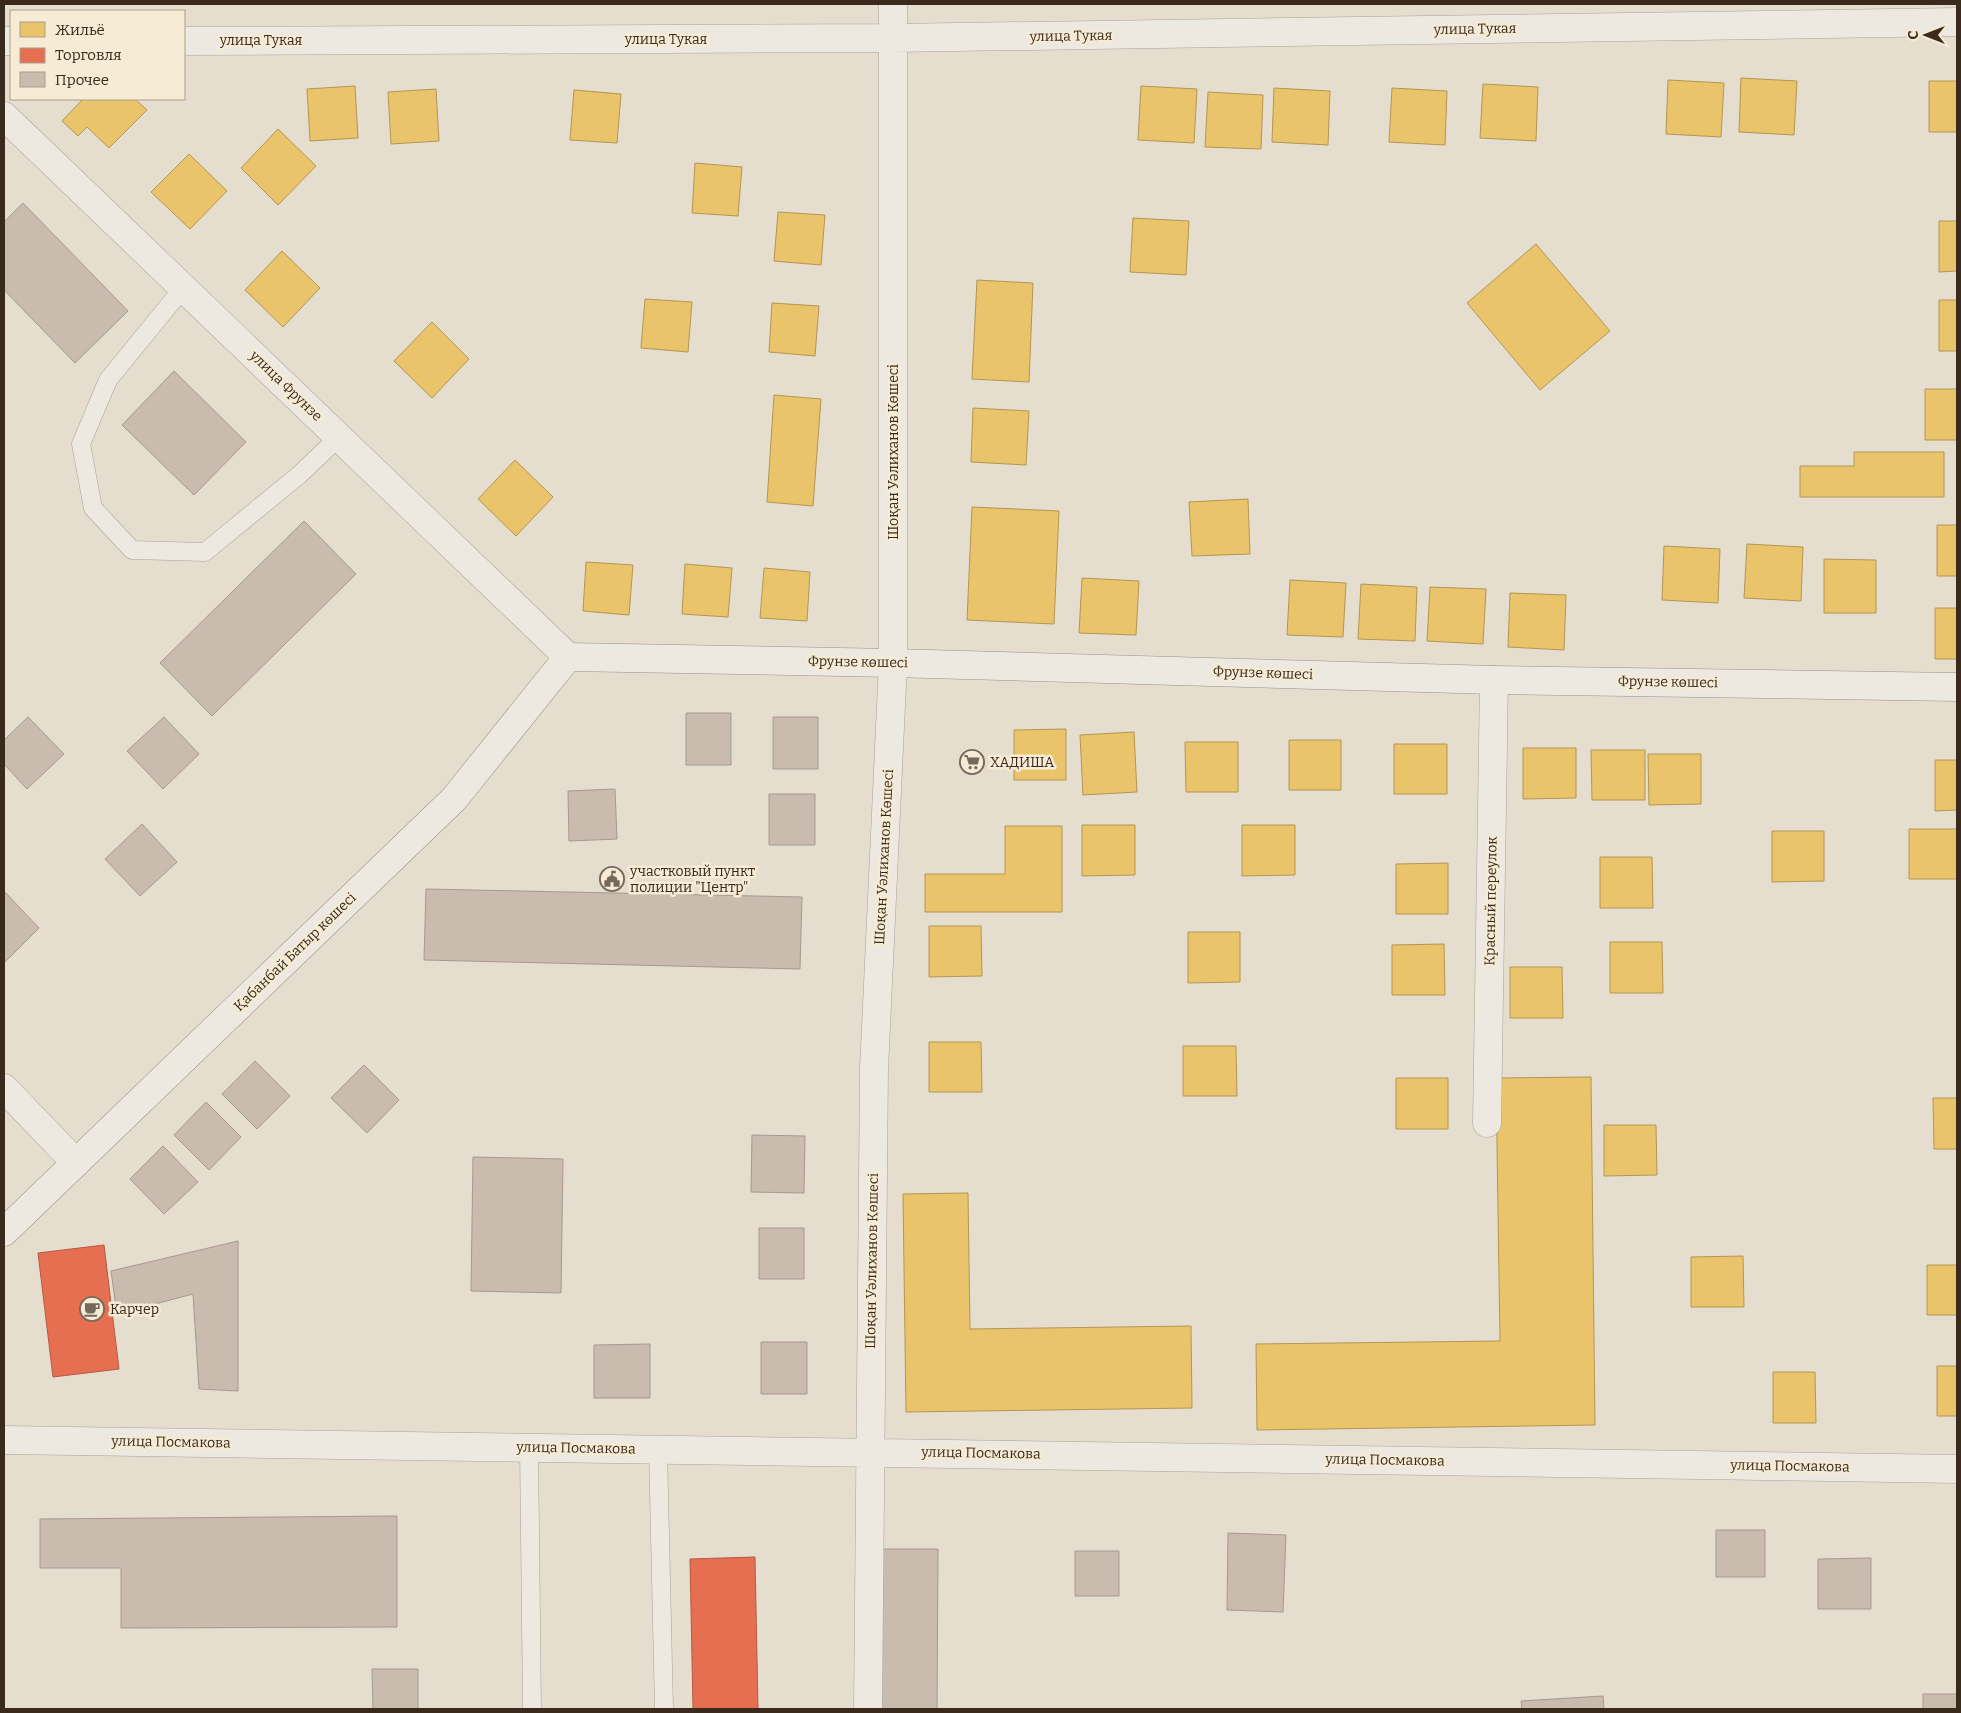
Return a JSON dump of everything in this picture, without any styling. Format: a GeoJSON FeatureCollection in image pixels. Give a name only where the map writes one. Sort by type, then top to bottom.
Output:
{"type":"FeatureCollection","features":[{"type":"Feature","properties":{"kind":"street","name":"Шоқан Уәлиханов Көшесі"},"geometry":{"type":"LineString","coordinates":[[868,1709],[874,1069],[893,662],[893,4]]}},
{"type":"Feature","properties":{"kind":"street","name":"улица Тукая"},"geometry":{"type":"LineString","coordinates":[[185,41],[893,38],[1957,22]]}},
{"type":"Feature","properties":{"kind":"street","name":"улица Фрунзе"},"geometry":{"type":"LineString","coordinates":[[4,116],[568,657]]}},
{"type":"Feature","properties":{"kind":"street","name":"Фрунзе көшесі"},"geometry":{"type":"LineString","coordinates":[[568,657],[893,662],[1494,680],[1957,686]]}},
{"type":"Feature","properties":{"kind":"street","name":"Қабанбай Батыр көшесі"},"geometry":{"type":"LineString","coordinates":[[4,1232],[454,799],[568,657]]}},
{"type":"Feature","properties":{"kind":"street","name":"Красный переулок"},"geometry":{"type":"LineString","coordinates":[[1487,1123],[1494,680]]}},
{"type":"Feature","properties":{"kind":"street"},"geometry":{"type":"LineString","coordinates":[[4,1088],[76,1163]]}},
{"type":"Feature","properties":{"kind":"street","name":"улица Посмакова"},"geometry":{"type":"LineString","coordinates":[[4,1440],[1957,1469]]}},
{"type":"Feature","properties":{"kind":"lane"},"geometry":{"type":"LineString","coordinates":[[183,288],[108,380],[81,444],[93,508],[132,550],[205,552],[299,475],[339,437]]}},
{"type":"Feature","properties":{"kind":"lane"},"geometry":{"type":"LineString","coordinates":[[529,1447],[532,1709]]}},
{"type":"Feature","properties":{"kind":"lane"},"geometry":{"type":"LineString","coordinates":[[658,1449],[664,1709]]}},
{"type":"Feature","properties":{"kind":"building: Жильё"},"geometry":{"type":"Polygon","coordinates":[[[1741,78],[1797,81],[1794,135],[1739,132],[1741,78]]]}},
{"type":"Feature","properties":{"kind":"building: Жильё"},"geometry":{"type":"Polygon","coordinates":[[[1668,80],[1724,83],[1721,137],[1666,134],[1668,80]]]}},
{"type":"Feature","properties":{"kind":"building: Жильё"},"geometry":{"type":"Polygon","coordinates":[[[1929,81],[1957,81],[1957,132],[1929,132],[1929,81]]]}},
{"type":"Feature","properties":{"kind":"building: Жильё"},"geometry":{"type":"Polygon","coordinates":[[[1483,84],[1538,87],[1536,141],[1480,138],[1483,84]]]}},
{"type":"Feature","properties":{"kind":"building: Жильё"},"geometry":{"type":"Polygon","coordinates":[[[355,86],[358,138],[310,141],[307,89],[355,86]]]}},
{"type":"Feature","properties":{"kind":"building: Жильё"},"geometry":{"type":"Polygon","coordinates":[[[1141,86],[1197,89],[1194,143],[1138,140],[1141,86]]]}},
{"type":"Feature","properties":{"kind":"building: Жильё"},"geometry":{"type":"Polygon","coordinates":[[[1274,88],[1330,91],[1328,145],[1272,142],[1274,88]]]}},
{"type":"Feature","properties":{"kind":"building: Жильё"},"geometry":{"type":"Polygon","coordinates":[[[1392,88],[1447,91],[1445,145],[1389,142],[1392,88]]]}},
{"type":"Feature","properties":{"kind":"building: Жильё"},"geometry":{"type":"Polygon","coordinates":[[[436,89],[439,141],[391,144],[388,92],[436,89]]]}},
{"type":"Feature","properties":{"kind":"building: Жильё"},"geometry":{"type":"Polygon","coordinates":[[[574,90],[621,94],[617,143],[570,140],[574,90]]]}},
{"type":"Feature","properties":{"kind":"building: Жильё"},"geometry":{"type":"Polygon","coordinates":[[[1208,92],[1263,95],[1261,149],[1205,147],[1208,92]]]}},
{"type":"Feature","properties":{"kind":"building: Жильё"},"geometry":{"type":"Polygon","coordinates":[[[82,100],[136,100],[147,110],[109,148],[87,127],[78,136],[62,121],[82,100]]]}},
{"type":"Feature","properties":{"kind":"building: Жильё"},"geometry":{"type":"Polygon","coordinates":[[[278,129],[316,166],[278,205],[241,168],[278,129]]]}},
{"type":"Feature","properties":{"kind":"building: Жильё"},"geometry":{"type":"Polygon","coordinates":[[[189,154],[227,191],[190,229],[151,192],[189,154]]]}},
{"type":"Feature","properties":{"kind":"building: Жильё"},"geometry":{"type":"Polygon","coordinates":[[[695,163],[742,167],[738,216],[692,213],[695,163]]]}},
{"type":"Feature","properties":{"kind":"building: Жильё"},"geometry":{"type":"Polygon","coordinates":[[[778,212],[825,215],[821,265],[774,261],[778,212]]]}},
{"type":"Feature","properties":{"kind":"building: Жильё"},"geometry":{"type":"Polygon","coordinates":[[[1133,218],[1189,221],[1186,275],[1130,272],[1133,218]]]}},
{"type":"Feature","properties":{"kind":"building: Жильё"},"geometry":{"type":"Polygon","coordinates":[[[1939,221],[1957,221],[1957,271],[1939,272],[1939,221]]]}},
{"type":"Feature","properties":{"kind":"building: Жильё"},"geometry":{"type":"Polygon","coordinates":[[[1536,244],[1610,331],[1540,390],[1467,303],[1536,244]]]}},
{"type":"Feature","properties":{"kind":"building: Жильё"},"geometry":{"type":"Polygon","coordinates":[[[282,251],[320,288],[283,327],[245,290],[282,251]]]}},
{"type":"Feature","properties":{"kind":"building: Жильё"},"geometry":{"type":"Polygon","coordinates":[[[977,280],[1033,283],[1029,382],[972,379],[977,280]]]}},
{"type":"Feature","properties":{"kind":"building: Жильё"},"geometry":{"type":"Polygon","coordinates":[[[645,299],[692,302],[688,352],[641,348],[645,299]]]}},
{"type":"Feature","properties":{"kind":"building: Жильё"},"geometry":{"type":"Polygon","coordinates":[[[1939,300],[1957,300],[1957,351],[1939,351],[1939,300]]]}},
{"type":"Feature","properties":{"kind":"building: Жильё"},"geometry":{"type":"Polygon","coordinates":[[[772,303],[819,306],[815,356],[769,352],[772,303]]]}},
{"type":"Feature","properties":{"kind":"building: Жильё"},"geometry":{"type":"Polygon","coordinates":[[[432,322],[469,359],[432,398],[394,361],[432,322]]]}},
{"type":"Feature","properties":{"kind":"building: Жильё"},"geometry":{"type":"Polygon","coordinates":[[[1925,389],[1957,389],[1957,440],[1925,440],[1925,389]]]}},
{"type":"Feature","properties":{"kind":"building: Жильё"},"geometry":{"type":"Polygon","coordinates":[[[774,395],[821,399],[813,506],[767,502],[774,395]]]}},
{"type":"Feature","properties":{"kind":"building: Жильё"},"geometry":{"type":"Polygon","coordinates":[[[973,408],[1029,411],[1026,465],[971,462],[973,408]]]}},
{"type":"Feature","properties":{"kind":"building: Жильё"},"geometry":{"type":"Polygon","coordinates":[[[1854,452],[1944,452],[1944,497],[1800,497],[1800,466],[1854,466],[1854,452]]]}},
{"type":"Feature","properties":{"kind":"building: Жильё"},"geometry":{"type":"Polygon","coordinates":[[[515,460],[553,497],[516,536],[478,499],[515,460]]]}},
{"type":"Feature","properties":{"kind":"building: Жильё"},"geometry":{"type":"Polygon","coordinates":[[[1248,499],[1250,554],[1192,556],[1189,502],[1248,499]]]}},
{"type":"Feature","properties":{"kind":"building: Жильё"},"geometry":{"type":"Polygon","coordinates":[[[972,507],[1059,511],[1054,624],[967,620],[972,507]]]}},
{"type":"Feature","properties":{"kind":"building: Жильё"},"geometry":{"type":"Polygon","coordinates":[[[1937,525],[1957,525],[1957,576],[1937,576],[1937,525]]]}},
{"type":"Feature","properties":{"kind":"building: Жильё"},"geometry":{"type":"Polygon","coordinates":[[[1747,544],[1803,547],[1801,601],[1744,598],[1747,544]]]}},
{"type":"Feature","properties":{"kind":"building: Жильё"},"geometry":{"type":"Polygon","coordinates":[[[1664,546],[1720,549],[1718,603],[1662,600],[1664,546]]]}},
{"type":"Feature","properties":{"kind":"building: Жильё"},"geometry":{"type":"Polygon","coordinates":[[[1824,559],[1876,560],[1876,613],[1824,613],[1824,559]]]}},
{"type":"Feature","properties":{"kind":"building: Жильё"},"geometry":{"type":"Polygon","coordinates":[[[586,562],[633,565],[629,615],[583,611],[586,562]]]}},
{"type":"Feature","properties":{"kind":"building: Жильё"},"geometry":{"type":"Polygon","coordinates":[[[685,564],[732,568],[728,617],[682,614],[685,564]]]}},
{"type":"Feature","properties":{"kind":"building: Жильё"},"geometry":{"type":"Polygon","coordinates":[[[764,568],[810,572],[807,621],[760,618],[764,568]]]}},
{"type":"Feature","properties":{"kind":"building: Жильё"},"geometry":{"type":"Polygon","coordinates":[[[1082,578],[1139,581],[1136,635],[1079,633],[1082,578]]]}},
{"type":"Feature","properties":{"kind":"building: Жильё"},"geometry":{"type":"Polygon","coordinates":[[[1290,580],[1346,583],[1343,637],[1287,635],[1290,580]]]}},
{"type":"Feature","properties":{"kind":"building: Жильё"},"geometry":{"type":"Polygon","coordinates":[[[1361,584],[1417,587],[1415,641],[1358,639],[1361,584]]]}},
{"type":"Feature","properties":{"kind":"building: Жильё"},"geometry":{"type":"Polygon","coordinates":[[[1430,587],[1486,589],[1483,644],[1427,641],[1430,587]]]}},
{"type":"Feature","properties":{"kind":"building: Жильё"},"geometry":{"type":"Polygon","coordinates":[[[1510,593],[1566,595],[1564,650],[1508,647],[1510,593]]]}},
{"type":"Feature","properties":{"kind":"building: Жильё"},"geometry":{"type":"Polygon","coordinates":[[[1935,608],[1957,608],[1957,659],[1935,659],[1935,608]]]}},
{"type":"Feature","properties":{"kind":"building: Жильё"},"geometry":{"type":"Polygon","coordinates":[[[1066,729],[1066,780],[1014,780],[1014,730],[1066,729]]]}},
{"type":"Feature","properties":{"kind":"building: Жильё"},"geometry":{"type":"Polygon","coordinates":[[[1134,732],[1137,792],[1083,795],[1080,735],[1134,732]]]}},
{"type":"Feature","properties":{"kind":"building: Жильё"},"geometry":{"type":"Polygon","coordinates":[[[1289,740],[1341,740],[1341,790],[1289,790],[1289,740]]]}},
{"type":"Feature","properties":{"kind":"building: Жильё"},"geometry":{"type":"Polygon","coordinates":[[[1185,742],[1238,742],[1238,792],[1186,792],[1185,742]]]}},
{"type":"Feature","properties":{"kind":"building: Жильё"},"geometry":{"type":"Polygon","coordinates":[[[1394,744],[1447,744],[1447,794],[1394,794],[1394,744]]]}},
{"type":"Feature","properties":{"kind":"building: Жильё"},"geometry":{"type":"Polygon","coordinates":[[[1523,748],[1576,748],[1576,798],[1523,799],[1523,748]]]}},
{"type":"Feature","properties":{"kind":"building: Жильё"},"geometry":{"type":"Polygon","coordinates":[[[1591,750],[1645,750],[1645,800],[1592,800],[1591,750]]]}},
{"type":"Feature","properties":{"kind":"building: Жильё"},"geometry":{"type":"Polygon","coordinates":[[[1648,754],[1701,754],[1701,804],[1649,805],[1648,754]]]}},
{"type":"Feature","properties":{"kind":"building: Жильё"},"geometry":{"type":"Polygon","coordinates":[[[1935,760],[1957,760],[1957,810],[1935,811],[1935,760]]]}},
{"type":"Feature","properties":{"kind":"building: Жильё"},"geometry":{"type":"Polygon","coordinates":[[[1082,825],[1135,825],[1135,875],[1082,876],[1082,825]]]}},
{"type":"Feature","properties":{"kind":"building: Жильё"},"geometry":{"type":"Polygon","coordinates":[[[1242,825],[1295,825],[1295,875],[1242,876],[1242,825]]]}},
{"type":"Feature","properties":{"kind":"building: Жильё"},"geometry":{"type":"Polygon","coordinates":[[[1005,826],[1062,826],[1062,912],[925,912],[925,874],[1005,874],[1005,826]]]}},
{"type":"Feature","properties":{"kind":"building: Жильё"},"geometry":{"type":"Polygon","coordinates":[[[1909,829],[1957,829],[1957,879],[1909,879],[1909,829]]]}},
{"type":"Feature","properties":{"kind":"building: Жильё"},"geometry":{"type":"Polygon","coordinates":[[[1772,831],[1824,831],[1824,881],[1772,882],[1772,831]]]}},
{"type":"Feature","properties":{"kind":"building: Жильё"},"geometry":{"type":"Polygon","coordinates":[[[1600,857],[1652,857],[1653,908],[1600,908],[1600,857]]]}},
{"type":"Feature","properties":{"kind":"building: Жильё"},"geometry":{"type":"Polygon","coordinates":[[[1448,863],[1448,914],[1396,914],[1396,864],[1448,863]]]}},
{"type":"Feature","properties":{"kind":"building: Жильё"},"geometry":{"type":"Polygon","coordinates":[[[929,926],[981,926],[982,976],[929,977],[929,926]]]}},
{"type":"Feature","properties":{"kind":"building: Жильё"},"geometry":{"type":"Polygon","coordinates":[[[1188,932],[1240,932],[1240,982],[1188,983],[1188,932]]]}},
{"type":"Feature","properties":{"kind":"building: Жильё"},"geometry":{"type":"Polygon","coordinates":[[[1610,942],[1662,942],[1663,993],[1610,993],[1610,942]]]}},
{"type":"Feature","properties":{"kind":"building: Жильё"},"geometry":{"type":"Polygon","coordinates":[[[1444,944],[1445,995],[1392,995],[1392,945],[1444,944]]]}},
{"type":"Feature","properties":{"kind":"building: Жильё"},"geometry":{"type":"Polygon","coordinates":[[[1510,967],[1562,967],[1563,1018],[1510,1018],[1510,967]]]}},
{"type":"Feature","properties":{"kind":"building: Жильё"},"geometry":{"type":"Polygon","coordinates":[[[929,1042],[981,1042],[982,1092],[929,1092],[929,1042]]]}},
{"type":"Feature","properties":{"kind":"building: Жильё"},"geometry":{"type":"Polygon","coordinates":[[[1183,1046],[1236,1046],[1237,1096],[1183,1096],[1183,1046]]]}},
{"type":"Feature","properties":{"kind":"building: Жильё"},"geometry":{"type":"Polygon","coordinates":[[[1591,1077],[1595,1425],[1257,1430],[1256,1344],[1500,1341],[1496,1078],[1591,1077]]]}},
{"type":"Feature","properties":{"kind":"building: Жильё"},"geometry":{"type":"Polygon","coordinates":[[[1396,1078],[1448,1078],[1448,1129],[1396,1129],[1396,1078]]]}},
{"type":"Feature","properties":{"kind":"building: Жильё"},"geometry":{"type":"Polygon","coordinates":[[[1933,1098],[1957,1098],[1957,1149],[1934,1149],[1933,1098]]]}},
{"type":"Feature","properties":{"kind":"building: Жильё"},"geometry":{"type":"Polygon","coordinates":[[[1604,1125],[1656,1125],[1657,1175],[1604,1176],[1604,1125]]]}},
{"type":"Feature","properties":{"kind":"building: Жильё"},"geometry":{"type":"Polygon","coordinates":[[[968,1193],[970,1329],[1191,1326],[1192,1408],[906,1412],[903,1194],[968,1193]]]}},
{"type":"Feature","properties":{"kind":"building: Жильё"},"geometry":{"type":"Polygon","coordinates":[[[1743,1256],[1744,1307],[1691,1307],[1691,1257],[1743,1256]]]}},
{"type":"Feature","properties":{"kind":"building: Жильё"},"geometry":{"type":"Polygon","coordinates":[[[1927,1265],[1957,1265],[1957,1315],[1927,1315],[1927,1265]]]}},
{"type":"Feature","properties":{"kind":"building: Жильё"},"geometry":{"type":"Polygon","coordinates":[[[1937,1366],[1957,1366],[1957,1416],[1937,1416],[1937,1366]]]}},
{"type":"Feature","properties":{"kind":"building: Жильё"},"geometry":{"type":"Polygon","coordinates":[[[1773,1372],[1815,1372],[1816,1423],[1773,1423],[1773,1372]]]}},
{"type":"Feature","properties":{"kind":"building: Торговля"},"geometry":{"type":"Polygon","coordinates":[[[104,1245],[119,1369],[53,1377],[38,1253],[104,1245]]]}},
{"type":"Feature","properties":{"kind":"building: Торговля"},"geometry":{"type":"Polygon","coordinates":[[[755,1557],[758,1709],[693,1709],[690,1559],[755,1557]]]}},
{"type":"Feature","properties":{"kind":"building: Прочее"},"geometry":{"type":"Polygon","coordinates":[[[23,203],[128,311],[75,363],[4,290],[4,222],[23,203]]]}},
{"type":"Feature","properties":{"kind":"building: Прочее"},"geometry":{"type":"Polygon","coordinates":[[[174,371],[246,442],[194,495],[122,425],[174,371]]]}},
{"type":"Feature","properties":{"kind":"building: Прочее"},"geometry":{"type":"Polygon","coordinates":[[[304,521],[356,574],[212,716],[160,663],[304,521]]]}},
{"type":"Feature","properties":{"kind":"building: Прочее"},"geometry":{"type":"Polygon","coordinates":[[[686,713],[731,713],[731,765],[686,765],[686,713]]]}},
{"type":"Feature","properties":{"kind":"building: Прочее"},"geometry":{"type":"Polygon","coordinates":[[[28,717],[64,754],[27,789],[4,764],[4,740],[28,717]]]}},
{"type":"Feature","properties":{"kind":"building: Прочее"},"geometry":{"type":"Polygon","coordinates":[[[164,717],[199,754],[163,789],[127,751],[164,717]]]}},
{"type":"Feature","properties":{"kind":"building: Прочее"},"geometry":{"type":"Polygon","coordinates":[[[773,717],[818,717],[818,769],[773,769],[773,717]]]}},
{"type":"Feature","properties":{"kind":"building: Прочее"},"geometry":{"type":"Polygon","coordinates":[[[615,789],[617,839],[569,841],[568,791],[615,789]]]}},
{"type":"Feature","properties":{"kind":"building: Прочее"},"geometry":{"type":"Polygon","coordinates":[[[769,794],[815,794],[815,845],[769,845],[769,794]]]}},
{"type":"Feature","properties":{"kind":"building: Прочее"},"geometry":{"type":"Polygon","coordinates":[[[142,824],[177,862],[140,896],[105,859],[142,824]]]}},
{"type":"Feature","properties":{"kind":"building: Прочее"},"geometry":{"type":"Polygon","coordinates":[[[426,889],[802,897],[800,969],[424,960],[426,889]]]}},
{"type":"Feature","properties":{"kind":"building: Прочее"},"geometry":{"type":"Polygon","coordinates":[[[4,891],[39,928],[4,963],[4,891]]]}},
{"type":"Feature","properties":{"kind":"building: Прочее"},"geometry":{"type":"Polygon","coordinates":[[[255,1061],[290,1096],[257,1129],[222,1094],[255,1061]]]}},
{"type":"Feature","properties":{"kind":"building: Прочее"},"geometry":{"type":"Polygon","coordinates":[[[364,1065],[399,1100],[367,1133],[331,1098],[364,1065]]]}},
{"type":"Feature","properties":{"kind":"building: Прочее"},"geometry":{"type":"Polygon","coordinates":[[[206,1102],[241,1137],[209,1170],[174,1135],[206,1102]]]}},
{"type":"Feature","properties":{"kind":"building: Прочее"},"geometry":{"type":"Polygon","coordinates":[[[752,1135],[805,1136],[804,1193],[751,1192],[752,1135]]]}},
{"type":"Feature","properties":{"kind":"building: Прочее"},"geometry":{"type":"Polygon","coordinates":[[[163,1146],[198,1182],[164,1214],[130,1179],[163,1146]]]}},
{"type":"Feature","properties":{"kind":"building: Прочее"},"geometry":{"type":"Polygon","coordinates":[[[473,1157],[563,1159],[561,1293],[471,1291],[473,1157]]]}},
{"type":"Feature","properties":{"kind":"building: Прочее"},"geometry":{"type":"Polygon","coordinates":[[[759,1228],[804,1228],[804,1279],[759,1279],[759,1228]]]}},
{"type":"Feature","properties":{"kind":"building: Прочее"},"geometry":{"type":"Polygon","coordinates":[[[238,1241],[238,1391],[199,1389],[193,1294],[117,1314],[111,1271],[238,1241]]]}},
{"type":"Feature","properties":{"kind":"building: Прочее"},"geometry":{"type":"Polygon","coordinates":[[[761,1342],[807,1342],[807,1394],[761,1394],[761,1342]]]}},
{"type":"Feature","properties":{"kind":"building: Прочее"},"geometry":{"type":"Polygon","coordinates":[[[650,1344],[650,1398],[594,1398],[594,1345],[650,1344]]]}},
{"type":"Feature","properties":{"kind":"building: Прочее"},"geometry":{"type":"Polygon","coordinates":[[[397,1516],[397,1627],[121,1628],[121,1568],[40,1568],[40,1519],[397,1516]]]}},
{"type":"Feature","properties":{"kind":"building: Прочее"},"geometry":{"type":"Polygon","coordinates":[[[1716,1530],[1765,1530],[1765,1577],[1716,1577],[1716,1530]]]}},
{"type":"Feature","properties":{"kind":"building: Прочее"},"geometry":{"type":"Polygon","coordinates":[[[1228,1533],[1286,1535],[1283,1612],[1227,1610],[1228,1533]]]}},
{"type":"Feature","properties":{"kind":"building: Прочее"},"geometry":{"type":"Polygon","coordinates":[[[872,1549],[938,1549],[937,1709],[871,1709],[872,1549]]]}},
{"type":"Feature","properties":{"kind":"building: Прочее"},"geometry":{"type":"Polygon","coordinates":[[[1075,1551],[1119,1551],[1119,1596],[1075,1596],[1075,1551]]]}},
{"type":"Feature","properties":{"kind":"building: Прочее"},"geometry":{"type":"Polygon","coordinates":[[[1871,1558],[1871,1609],[1818,1609],[1818,1559],[1871,1558]]]}},
{"type":"Feature","properties":{"kind":"building: Прочее"},"geometry":{"type":"Polygon","coordinates":[[[372,1669],[418,1669],[418,1709],[373,1709],[372,1669]]]}},
{"type":"Feature","properties":{"kind":"building: Прочее"},"geometry":{"type":"Polygon","coordinates":[[[1923,1694],[1957,1694],[1957,1709],[1923,1709],[1923,1694]]]}},
{"type":"Feature","properties":{"kind":"building: Прочее"},"geometry":{"type":"Polygon","coordinates":[[[1603,1696],[1604,1709],[1522,1709],[1521,1701],[1603,1696]]]}},
{"type":"Feature","properties":{"kind":"place","name":"ХАДИША"},"geometry":{"type":"Point","coordinates":[972,762]}},
{"type":"Feature","properties":{"kind":"place","name":"участковый пункт полиции \"Центр\""},"geometry":{"type":"Point","coordinates":[612,879]}},
{"type":"Feature","properties":{"kind":"place","name":"Карчер"},"geometry":{"type":"Point","coordinates":[92,1309]}}]}
